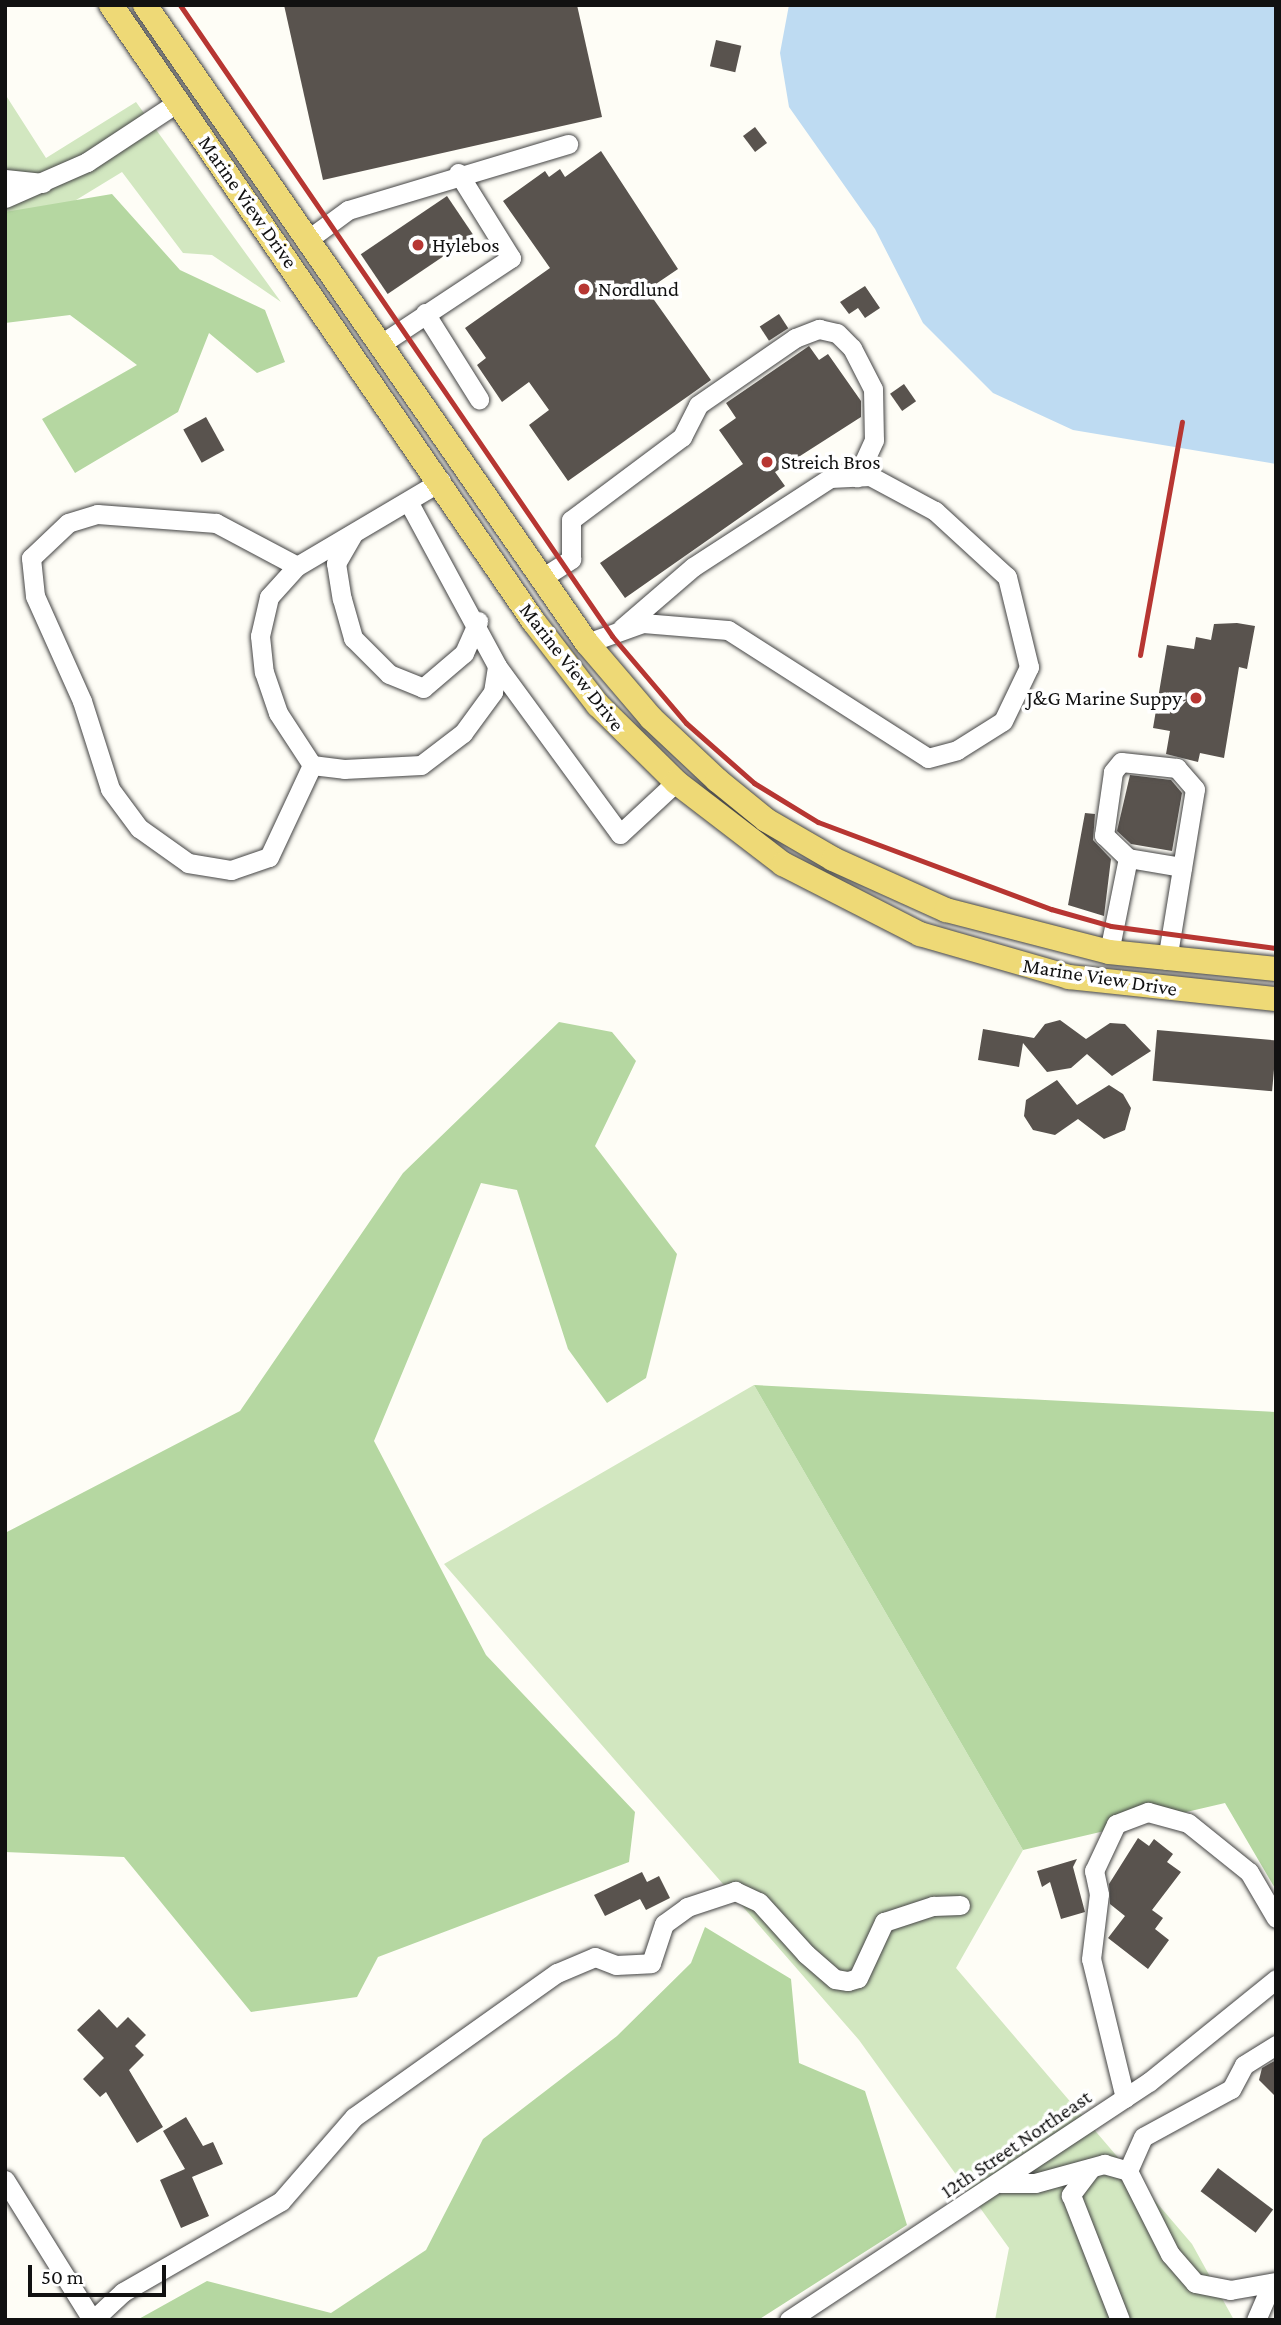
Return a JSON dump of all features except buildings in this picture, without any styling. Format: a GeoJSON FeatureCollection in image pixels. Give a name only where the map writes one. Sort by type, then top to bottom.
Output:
{"type":"FeatureCollection","features":[{"type":"Feature","properties":{"kind":"main road","name":"Marine View Drive"},"geometry":{"type":"LineString","coordinates":[[111,5],[598,705],[676,782],[783,864],[920,934],[1069,977],[1276,999]]}},
{"type":"Feature","properties":{"kind":"main road","name":"Marine View Drive"},"geometry":{"type":"LineString","coordinates":[[145,5],[310,238],[587,643],[651,718],[717,780],[796,838],[878,884],[946,910],[1109,952],[1276,969]]}},
{"type":"Feature","properties":{"kind":"street"},"geometry":{"type":"LineString","coordinates":[[5,198],[44,183],[178,102]]}},
{"type":"Feature","properties":{"kind":"street"},"geometry":{"type":"LineString","coordinates":[[310,238],[348,209],[458,173],[568,144]]}},
{"type":"Feature","properties":{"kind":"street"},"geometry":{"type":"LineString","coordinates":[[381,344],[511,258],[458,173]]}},
{"type":"Feature","properties":{"kind":"street"},"geometry":{"type":"LineString","coordinates":[[5,179],[44,183]]}},
{"type":"Feature","properties":{"kind":"street"},"geometry":{"type":"LineString","coordinates":[[425,313],[479,400]]}},
{"type":"Feature","properties":{"kind":"street"},"geometry":{"type":"LineString","coordinates":[[542,579],[571,559],[571,520],[682,437],[698,405],[795,338],[819,329],[837,333],[852,348],[873,389],[874,440],[857,477]]}},
{"type":"Feature","properties":{"kind":"street"},"geometry":{"type":"LineString","coordinates":[[587,643],[622,628],[643,623],[728,630],[928,758],[957,750],[1003,721],[1029,667],[1007,577],[935,511],[870,477],[830,478],[693,567],[622,628]]}},
{"type":"Feature","properties":{"kind":"street"},"geometry":{"type":"LineString","coordinates":[[312,765],[278,713],[260,636],[269,597],[297,566],[409,503],[441,481]]}},
{"type":"Feature","properties":{"kind":"street"},"geometry":{"type":"LineString","coordinates":[[409,503],[478,621],[497,666],[620,834],[676,782]]}},
{"type":"Feature","properties":{"kind":"street"},"geometry":{"type":"LineString","coordinates":[[297,566],[216,523],[97,514],[68,523],[31,558],[34,596],[82,701],[110,789],[139,828],[188,863],[231,870],[269,857],[312,765]]}},
{"type":"Feature","properties":{"kind":"street"},"geometry":{"type":"LineString","coordinates":[[355,531],[336,563],[342,599],[353,638],[389,674],[423,688],[464,653],[478,621]]}},
{"type":"Feature","properties":{"kind":"street"},"geometry":{"type":"LineString","coordinates":[[312,765],[421,765],[463,733],[493,692],[497,666]]}},
{"type":"Feature","properties":{"kind":"street"},"geometry":{"type":"LineString","coordinates":[[1167,960],[1182,867],[1193,780],[1177,768],[1128,760],[1113,772],[1103,831],[1128,858],[1182,867]]}},
{"type":"Feature","properties":{"kind":"street"},"geometry":{"type":"LineString","coordinates":[[1109,952],[1128,858]]}},
{"type":"Feature","properties":{"kind":"street"},"geometry":{"type":"LineString","coordinates":[[1125,2098],[1091,1959],[1099,1894],[1094,1871],[1116,1825],[1149,1812],[1188,1823],[1249,1872],[1276,1918]]}},
{"type":"Feature","properties":{"kind":"street"},"geometry":{"type":"LineString","coordinates":[[5,2180],[92,2320],[123,2292],[281,2201],[354,2117],[557,1973],[595,1956],[616,1965],[651,1963],[664,1924],[687,1907],[735,1891],[759,1902],[806,1954],[835,1979],[848,1981],[858,1978],[884,1922],[933,1906],[960,1905]]}},
{"type":"Feature","properties":{"kind":"street","name":"12th Street Northeast"},"geometry":{"type":"LineString","coordinates":[[789,2320],[1125,2098],[1276,1979]]}},
{"type":"Feature","properties":{"kind":"street"},"geometry":{"type":"LineString","coordinates":[[1128,2171],[1143,2137],[1231,2090],[1244,2064],[1276,2045]]}},
{"type":"Feature","properties":{"kind":"street"},"geometry":{"type":"LineString","coordinates":[[999,2183],[1035,2183],[1104,2164],[1128,2171],[1170,2254],[1195,2283],[1230,2290],[1274,2283]]}},
{"type":"Feature","properties":{"kind":"street"},"geometry":{"type":"LineString","coordinates":[[1091,2168],[1071,2195],[1120,2320]]}},
{"type":"Feature","properties":{"kind":"street"},"geometry":{"type":"LineString","coordinates":[[1256,2320],[1274,2283]]}},
{"type":"Feature","properties":{"kind":"green space"},"geometry":{"type":"Polygon","coordinates":[[[5,94],[46,158],[136,102],[281,302],[212,255],[183,253],[122,172],[22,233],[5,232],[5,94]]]}},
{"type":"Feature","properties":{"kind":"green space"},"geometry":{"type":"Polygon","coordinates":[[[112,194],[180,270],[265,310],[285,362],[257,373],[209,333],[178,412],[75,473],[42,419],[137,365],[70,315],[5,323],[5,212],[112,194]]]}},
{"type":"Feature","properties":{"kind":"green space"},"geometry":{"type":"Polygon","coordinates":[[[559,1022],[612,1032],[636,1061],[595,1146],[677,1254],[646,1378],[607,1403],[568,1349],[517,1190],[481,1183],[374,1441],[486,1655],[635,1812],[629,1862],[378,1957],[357,1997],[251,2012],[124,1857],[5,1852],[5,1533],[240,1411],[403,1173],[559,1022]]]}},
{"type":"Feature","properties":{"kind":"green space"},"geometry":{"type":"Polygon","coordinates":[[[754,1385],[1023,1850],[956,1968],[1192,2244],[1234,2320],[995,2320],[1009,2248],[859,2040],[444,1564],[754,1385]]]}},
{"type":"Feature","properties":{"kind":"green space"},"geometry":{"type":"Polygon","coordinates":[[[754,1385],[1276,1412],[1276,1890],[1225,1803],[1023,1850],[754,1385]]]}},
{"type":"Feature","properties":{"kind":"green space"},"geometry":{"type":"Polygon","coordinates":[[[705,1927],[791,1979],[799,2063],[865,2091],[907,2225],[758,2320],[137,2320],[207,2281],[331,2313],[426,2250],[483,2139],[617,2036],[691,1963],[705,1927]]]}},
{"type":"Feature","properties":{"kind":"water"},"geometry":{"type":"Polygon","coordinates":[[[789,5],[1276,5],[1276,464],[1073,430],[993,393],[923,323],[875,229],[789,107],[780,53],[789,5]]]}},
{"type":"Feature","properties":{"kind":"railway"},"geometry":{"type":"LineString","coordinates":[[180,5],[612,636],[686,723],[754,783],[818,822],[1051,909],[1111,926],[1276,948]]}},
{"type":"Feature","properties":{"kind":"railway"},"geometry":{"type":"LineString","coordinates":[[1140,655],[1182,422]]}},
{"type":"Feature","properties":{"kind":"place","name":"Hylebos"},"geometry":{"type":"Point","coordinates":[418,245]}},
{"type":"Feature","properties":{"kind":"place","name":"Nordlund"},"geometry":{"type":"Point","coordinates":[584,289]}},
{"type":"Feature","properties":{"kind":"place","name":"Streich Bros"},"geometry":{"type":"Point","coordinates":[767,462]}},
{"type":"Feature","properties":{"kind":"place","name":"J&G Marine Suppy"},"geometry":{"type":"Point","coordinates":[1196,698]}}]}
